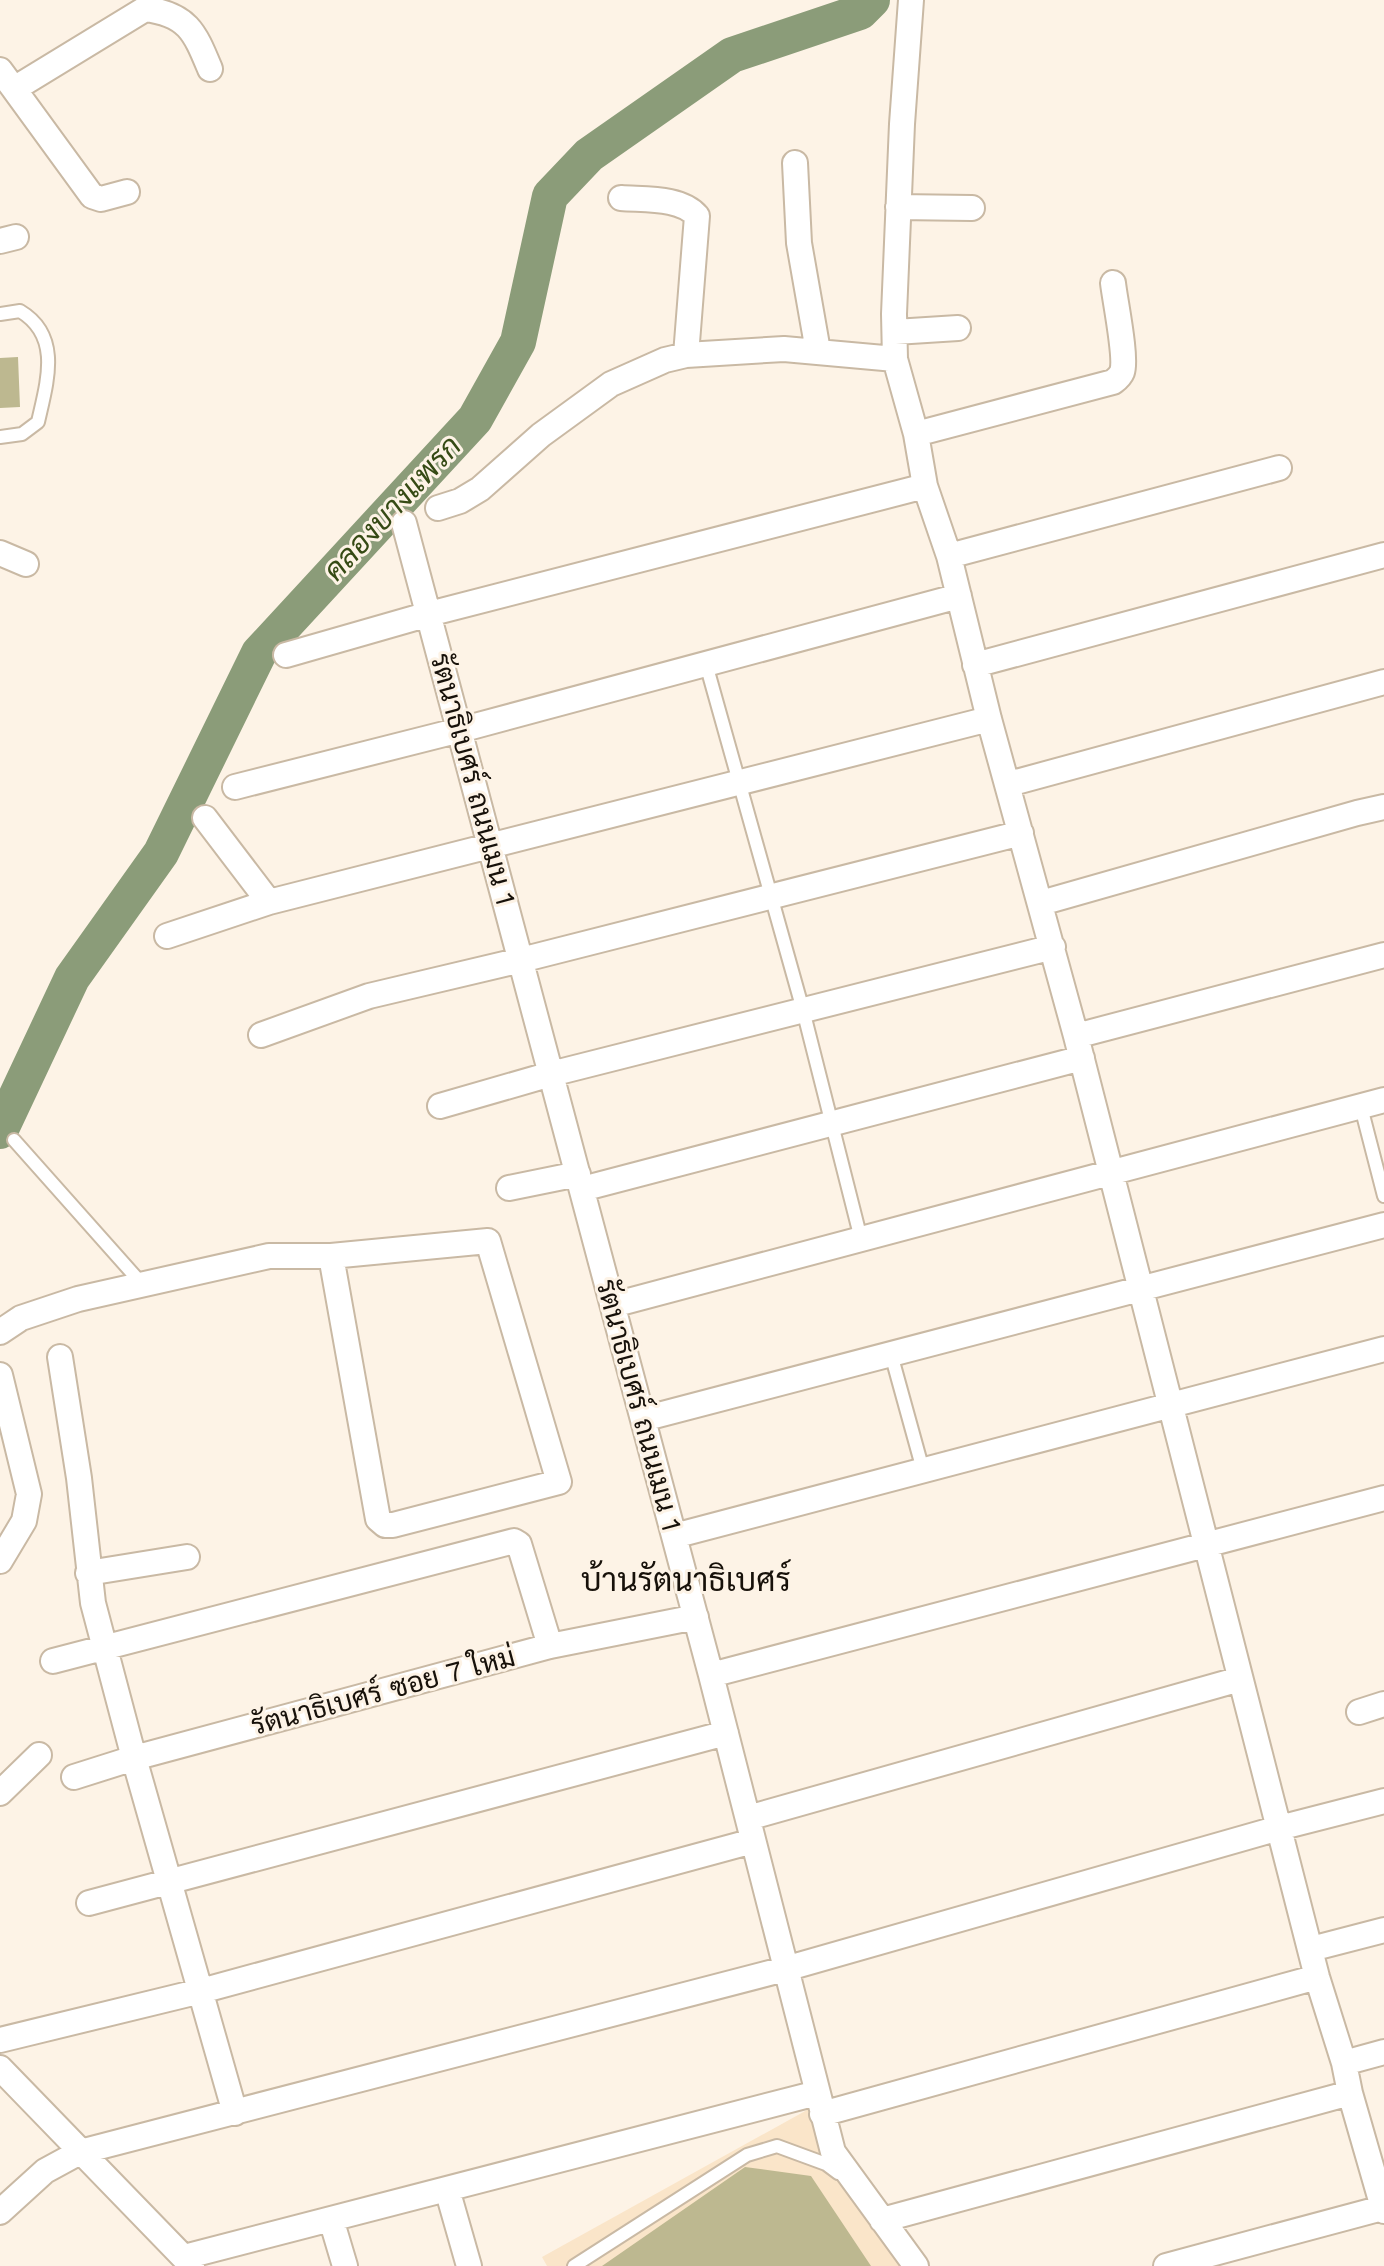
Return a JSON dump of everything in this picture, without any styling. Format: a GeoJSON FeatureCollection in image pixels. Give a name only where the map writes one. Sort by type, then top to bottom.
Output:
{"type":"FeatureCollection","features":[{"type":"Feature","properties":{"kind":"street"},"geometry":{"type":"LineString","coordinates":[[911,0],[898,207],[895,359],[916,434],[925,486],[949,556],[989,719],[1112,1173],[1317,1977],[1344,2063],[1350,2093],[1380,2178],[1383,2209],[1166,2266]]}},
{"type":"Feature","properties":{"kind":"street"},"geometry":{"type":"LineString","coordinates":[[127,192],[101,199],[92,196],[7,80],[145,9],[165,11],[194,32],[210,69]]}},
{"type":"Feature","properties":{"kind":"street"},"geometry":{"type":"LineString","coordinates":[[795,163],[799,243],[818,351]]}},
{"type":"Feature","properties":{"kind":"street"},"geometry":{"type":"LineString","coordinates":[[621,198],[690,207],[697,216],[686,355]]}},
{"type":"Feature","properties":{"kind":"street"},"geometry":{"type":"LineString","coordinates":[[898,207],[972,208]]}},
{"type":"Feature","properties":{"kind":"street"},"geometry":{"type":"LineString","coordinates":[[916,434],[1113,382],[1123,371],[1113,283]]}},
{"type":"Feature","properties":{"kind":"street"},"geometry":{"type":"LineString","coordinates":[[895,332],[958,328]]}},
{"type":"Feature","properties":{"kind":"street"},"geometry":{"type":"LineString","coordinates":[[438,508],[460,501],[480,489],[541,435],[611,384],[665,360],[686,355],[784,349],[895,359]]}},
{"type":"Feature","properties":{"kind":"street"},"geometry":{"type":"LineString","coordinates":[[949,556],[1279,468]]}},
{"type":"Feature","properties":{"kind":"street"},"geometry":{"type":"LineString","coordinates":[[286,655],[429,614],[925,486]]}},
{"type":"Feature","properties":{"kind":"street","name":"รัตนาธิเบศร์ ถนนเมน 1"},"geometry":{"type":"LineString","coordinates":[[404,523],[696,1617],[833,2152],[916,2266]]}},
{"type":"Feature","properties":{"kind":"street"},"geometry":{"type":"LineString","coordinates":[[0,553],[26,564]]}},
{"type":"Feature","properties":{"kind":"street"},"geometry":{"type":"LineString","coordinates":[[975,665],[1384,555]]}},
{"type":"Feature","properties":{"kind":"street"},"geometry":{"type":"LineString","coordinates":[[235,787],[959,596]]}},
{"type":"Feature","properties":{"kind":"street"},"geometry":{"type":"LineString","coordinates":[[1009,784],[1384,682]]}},
{"type":"Feature","properties":{"kind":"street"},"geometry":{"type":"LineString","coordinates":[[167,936],[269,902],[989,719]]}},
{"type":"Feature","properties":{"kind":"street"},"geometry":{"type":"LineString","coordinates":[[1041,903],[1384,807]]}},
{"type":"Feature","properties":{"kind":"street"},"geometry":{"type":"LineString","coordinates":[[205,818],[269,902]]}},
{"type":"Feature","properties":{"kind":"street"},"geometry":{"type":"LineString","coordinates":[[261,1035],[369,996],[1021,833]]}},
{"type":"Feature","properties":{"kind":"street"},"geometry":{"type":"LineString","coordinates":[[440,1106],[551,1074],[1053,947]]}},
{"type":"Feature","properties":{"kind":"street"},"geometry":{"type":"LineString","coordinates":[[509,1188],[580,1181],[831,1124],[1384,955]]}},
{"type":"Feature","properties":{"kind":"street"},"geometry":{"type":"LineString","coordinates":[[613,1305],[1373,1104]]}},
{"type":"Feature","properties":{"kind":"street"},"geometry":{"type":"LineString","coordinates":[[643,1419],[1384,1225]]}},
{"type":"Feature","properties":{"kind":"street"},"geometry":{"type":"LineString","coordinates":[[0,1332],[21,1318],[78,1299],[269,1256],[331,1256],[488,1241],[559,1482],[393,1525],[385,1525],[378,1519],[331,1256]]}},
{"type":"Feature","properties":{"kind":"street"},"geometry":{"type":"LineString","coordinates":[[674,1536],[1384,1349]]}},
{"type":"Feature","properties":{"kind":"street"},"geometry":{"type":"LineString","coordinates":[[60,1357],[79,1478],[93,1603],[235,2113]]}},
{"type":"Feature","properties":{"kind":"street"},"geometry":{"type":"LineString","coordinates":[[0,1375],[29,1494],[24,1521],[0,1561]]}},
{"type":"Feature","properties":{"kind":"street"},"geometry":{"type":"LineString","coordinates":[[711,1675],[1384,1498]]}},
{"type":"Feature","properties":{"kind":"street"},"geometry":{"type":"LineString","coordinates":[[53,1661],[514,1541],[519,1544],[550,1646]]}},
{"type":"Feature","properties":{"kind":"street"},"geometry":{"type":"LineString","coordinates":[[88,1573],[187,1557]]}},
{"type":"Feature","properties":{"kind":"street","name":"รัตนาธิเบศร์ ซอย 7 ใหม่"},"geometry":{"type":"LineString","coordinates":[[74,1777],[550,1646],[696,1617]]}},
{"type":"Feature","properties":{"kind":"street"},"geometry":{"type":"LineString","coordinates":[[0,2040],[201,1991],[750,1830],[1240,1679]]}},
{"type":"Feature","properties":{"kind":"street"},"geometry":{"type":"LineString","coordinates":[[1359,1712],[1384,1704]]}},
{"type":"Feature","properties":{"kind":"street"},"geometry":{"type":"LineString","coordinates":[[89,1903],[726,1733]]}},
{"type":"Feature","properties":{"kind":"street"},"geometry":{"type":"LineString","coordinates":[[0,1793],[39,1755]]}},
{"type":"Feature","properties":{"kind":"street"},"geometry":{"type":"LineString","coordinates":[[0,2212],[45,2171],[80,2152],[785,1969],[1384,1801]]}},
{"type":"Feature","properties":{"kind":"street"},"geometry":{"type":"LineString","coordinates":[[1311,1949],[1384,1930]]}},
{"type":"Feature","properties":{"kind":"street"},"geometry":{"type":"LineString","coordinates":[[0,2068],[188,2262],[331,2219],[447,2189],[819,2103],[1317,1977]]}},
{"type":"Feature","properties":{"kind":"street"},"geometry":{"type":"LineString","coordinates":[[1344,2063],[1384,2052]]}},
{"type":"Feature","properties":{"kind":"street"},"geometry":{"type":"LineString","coordinates":[[882,2220],[1350,2093]]}},
{"type":"Feature","properties":{"kind":"street"},"geometry":{"type":"LineString","coordinates":[[447,2189],[469,2266]]}},
{"type":"Feature","properties":{"kind":"street"},"geometry":{"type":"LineString","coordinates":[[331,2219],[345,2266]]}},
{"type":"Feature","properties":{"kind":"lane"},"geometry":{"type":"LineString","coordinates":[[0,314],[20,311],[33,319],[47,340],[49,374],[38,422],[22,434],[0,437]]}},
{"type":"Feature","properties":{"kind":"lane"},"geometry":{"type":"LineString","coordinates":[[706,664],[803,1010],[861,1239]]}},
{"type":"Feature","properties":{"kind":"lane"},"geometry":{"type":"LineString","coordinates":[[1373,1104],[1384,1196]]}},
{"type":"Feature","properties":{"kind":"lane"},"geometry":{"type":"LineString","coordinates":[[14,1140],[142,1284]]}},
{"type":"Feature","properties":{"kind":"lane"},"geometry":{"type":"LineString","coordinates":[[891,1354],[923,1470]]}},
{"type":"Feature","properties":{"kind":"lane"},"geometry":{"type":"LineString","coordinates":[[574,2266],[747,2155],[777,2146],[826,2164],[848,2181],[908,2266]]}},
{"type":"Feature","properties":{"kind":"shaded area"},"geometry":{"type":"Polygon","coordinates":[[[825,2100],[840,2150],[921,2266],[547,2266],[542,2257],[825,2100]]]}},
{"type":"Feature","properties":{"kind":"building"},"geometry":{"type":"Polygon","coordinates":[[[18,357],[20,407],[0,408],[0,358],[18,357]]]}},
{"type":"Feature","properties":{"kind":"building"},"geometry":{"type":"Polygon","coordinates":[[[745,2167],[811,2176],[871,2266],[602,2266],[745,2167]]]}},
{"type":"Feature","properties":{"kind":"waterway","name":"คลองบางแพรก"},"geometry":{"type":"LineString","coordinates":[[0,1131],[72,978],[161,853],[259,653],[475,419],[518,342],[550,196],[589,155],[732,55],[860,12],[872,0]]}},
{"type":"Feature","properties":{"kind":"district","name":"บ้านรัตนาธิเบศร์"},"geometry":{"type":"Point","coordinates":[686,1580]}}]}
